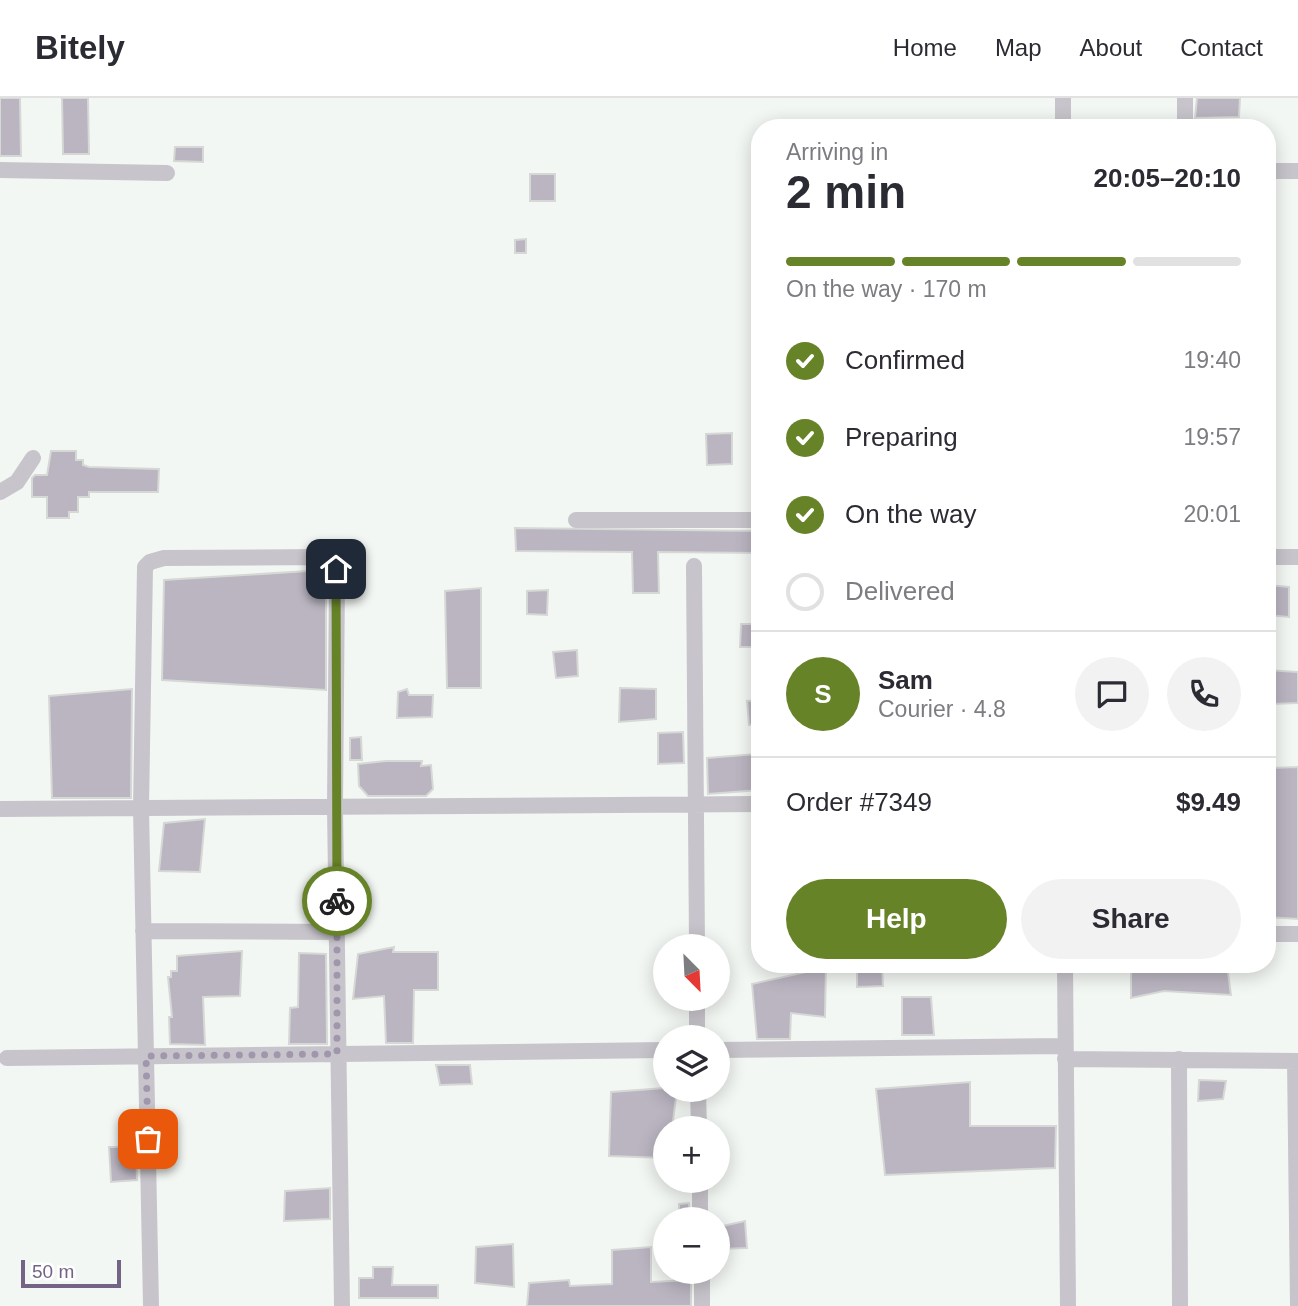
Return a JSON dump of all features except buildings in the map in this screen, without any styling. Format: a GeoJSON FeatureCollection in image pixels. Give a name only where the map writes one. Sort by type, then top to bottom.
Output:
{"type":"FeatureCollection","features":[{"type":"Feature","properties":{"kind":"street"},"geometry":{"type":"LineString","coordinates":[[1063,98],[1063,119]]}},
{"type":"Feature","properties":{"kind":"street"},"geometry":{"type":"LineString","coordinates":[[1185,98],[1185,119]]}},
{"type":"Feature","properties":{"kind":"street"},"geometry":{"type":"LineString","coordinates":[[0,170],[167,173]]}},
{"type":"Feature","properties":{"kind":"street"},"geometry":{"type":"LineString","coordinates":[[1276,172],[1298,172]]}},
{"type":"Feature","properties":{"kind":"street"},"geometry":{"type":"LineString","coordinates":[[0,492],[17,482],[33,458]]}},
{"type":"Feature","properties":{"kind":"street"},"geometry":{"type":"LineString","coordinates":[[576,520],[751,520]]}},
{"type":"Feature","properties":{"kind":"street"},"geometry":{"type":"LineString","coordinates":[[151,1306],[141,808],[145,567],[157,559],[324,557],[332,560],[337,580],[335,807],[342,1306]]}},
{"type":"Feature","properties":{"kind":"street"},"geometry":{"type":"LineString","coordinates":[[1276,557],[1298,557]]}},
{"type":"Feature","properties":{"kind":"street"},"geometry":{"type":"LineString","coordinates":[[694,566],[697,934]]}},
{"type":"Feature","properties":{"kind":"street"},"geometry":{"type":"LineString","coordinates":[[0,809],[696,802],[751,804]]}},
{"type":"Feature","properties":{"kind":"street"},"geometry":{"type":"LineString","coordinates":[[143,931],[337,932]]}},
{"type":"Feature","properties":{"kind":"street"},"geometry":{"type":"LineString","coordinates":[[1276,934],[1298,934]]}},
{"type":"Feature","properties":{"kind":"street"},"geometry":{"type":"LineString","coordinates":[[1065,973],[1068,1306]]}},
{"type":"Feature","properties":{"kind":"street"},"geometry":{"type":"LineString","coordinates":[[730,1050],[1065,1052],[1179,1059],[1296,1061],[1298,1306]]}},
{"type":"Feature","properties":{"kind":"street"},"geometry":{"type":"LineString","coordinates":[[7,1058],[653,1051]]}},
{"type":"Feature","properties":{"kind":"street"},"geometry":{"type":"LineString","coordinates":[[1179,1059],[1180,1306]]}},
{"type":"Feature","properties":{"kind":"street"},"geometry":{"type":"LineString","coordinates":[[702,1284],[702,1306]]}},
{"type":"Feature","properties":{"kind":"way so far"},"geometry":{"type":"LineString","coordinates":[[148,1139],[146,1056],[337,1054],[337,901]]}},
{"type":"Feature","properties":{"kind":"route"},"geometry":{"type":"LineString","coordinates":[[336,569],[337,901]]}}]}
